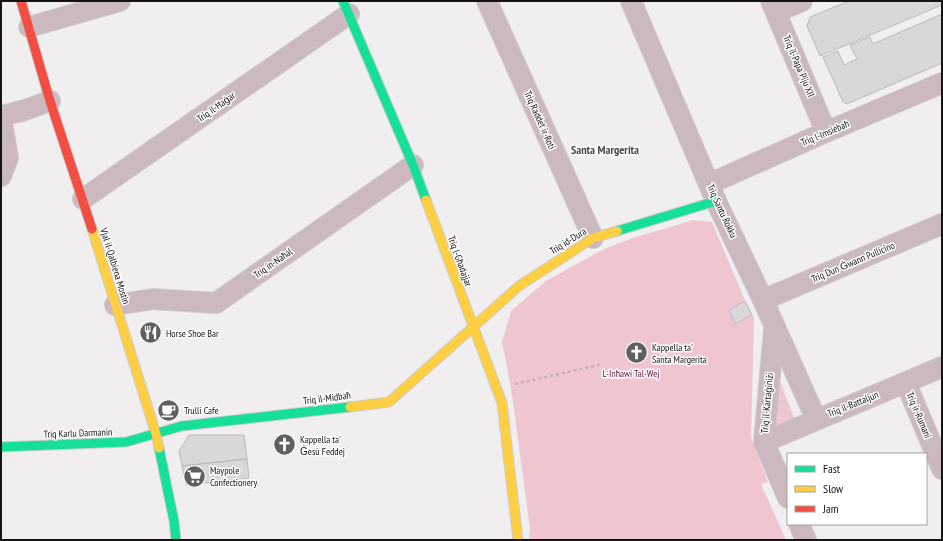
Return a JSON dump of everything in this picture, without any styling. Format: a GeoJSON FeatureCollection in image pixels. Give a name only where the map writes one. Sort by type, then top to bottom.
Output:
{"type":"FeatureCollection","features":[{"type":"Feature","properties":{"kind":"street","name":"Vjal il-Qalbiena Mostin"},"geometry":{"type":"LineString","coordinates":[[21,1],[50,101],[83,199],[156,434],[174,521],[176,540]]}},
{"type":"Feature","properties":{"kind":"street"},"geometry":{"type":"LineString","coordinates":[[29,26],[120,1]]}},
{"type":"Feature","properties":{"kind":"street","name":"Triq Raddet ir-Roti"},"geometry":{"type":"LineString","coordinates":[[487,1],[593,238]]}},
{"type":"Feature","properties":{"kind":"street","name":"Triq Santu Rokku"},"geometry":{"type":"LineString","coordinates":[[631,1],[713,192],[764,300],[774,327],[816,419]]}},
{"type":"Feature","properties":{"kind":"street"},"geometry":{"type":"LineString","coordinates":[[774,7],[802,1]]}},
{"type":"Feature","properties":{"kind":"street","name":"Triq l-Għadajjar"},"geometry":{"type":"LineString","coordinates":[[346,7],[413,166],[502,403],[518,540]]}},
{"type":"Feature","properties":{"kind":"street","name":"Triq il-Ħaġar"},"geometry":{"type":"LineString","coordinates":[[83,199],[346,7]]}},
{"type":"Feature","properties":{"kind":"street","name":"Triq il-Papa Piju XII"},"geometry":{"type":"LineString","coordinates":[[774,7],[826,132]]}},
{"type":"Feature","properties":{"kind":"street","name":"Triq l-Imsiebaħ"},"geometry":{"type":"LineString","coordinates":[[713,192],[826,132],[942,83]]}},
{"type":"Feature","properties":{"kind":"street"},"geometry":{"type":"LineString","coordinates":[[1,176],[8,158],[1,117],[50,101]]}},
{"type":"Feature","properties":{"kind":"street","name":"Triq in-Naħal"},"geometry":{"type":"LineString","coordinates":[[115,305],[153,300],[216,303],[413,166]]}},
{"type":"Feature","properties":{"kind":"street","name":"Triq id-Dura"},"geometry":{"type":"LineString","coordinates":[[473,327],[519,286],[593,238],[713,192]]}},
{"type":"Feature","properties":{"kind":"street","name":"Triq Dun Ġwann Pullicino"},"geometry":{"type":"LineString","coordinates":[[764,300],[942,224]]}},
{"type":"Feature","properties":{"kind":"street","name":"Triq il-Midbaħ"},"geometry":{"type":"LineString","coordinates":[[156,434],[182,426],[389,402],[473,327]]}},
{"type":"Feature","properties":{"kind":"street","name":"Triq il-Kartaġiniżi"},"geometry":{"type":"LineString","coordinates":[[774,327],[764,442],[787,496]]}},
{"type":"Feature","properties":{"kind":"street","name":"Triq il-Battaljun"},"geometry":{"type":"LineString","coordinates":[[764,442],[942,367]]}},
{"type":"Feature","properties":{"kind":"street","name":"Triq ir-Rumani"},"geometry":{"type":"LineString","coordinates":[[906,383],[942,469]]}},
{"type":"Feature","properties":{"kind":"street","name":"Triq Karlu Darmanin"},"geometry":{"type":"LineString","coordinates":[[1,447],[126,442],[156,434]]}},
{"type":"Feature","properties":{"kind":"street"},"geometry":{"type":"LineString","coordinates":[[799,525],[806,540]]}},
{"type":"Feature","properties":{"kind":"path"},"geometry":{"type":"LineString","coordinates":[[497,388],[603,364]]}},
{"type":"Feature","properties":{"kind":"green space","name":"L-Inħawi Tal-Wej"},"geometry":{"type":"Polygon","coordinates":[[[693,220],[712,222],[754,318],[751,438],[768,482],[761,484],[786,540],[529,540],[530,528],[511,388],[502,342],[511,311],[546,281],[604,249],[633,238],[693,220]]]}},
{"type":"Feature","properties":{"kind":"green space"},"geometry":{"type":"Polygon","coordinates":[[[777,373],[794,418],[772,428],[777,373]]]}},
{"type":"Feature","properties":{"kind":"building"},"geometry":{"type":"Polygon","coordinates":[[[849,1],[942,1],[942,5],[820,56],[807,26],[810,17],[849,1]]]}},
{"type":"Feature","properties":{"kind":"building"},"geometry":{"type":"Polygon","coordinates":[[[942,14],[942,63],[847,104],[843,102],[823,57],[838,51],[844,65],[857,59],[850,45],[870,37],[873,44],[942,14]]]}},
{"type":"Feature","properties":{"kind":"building"},"geometry":{"type":"Polygon","coordinates":[[[745,301],[752,315],[735,324],[729,310],[745,301]]]}},
{"type":"Feature","properties":{"kind":"building"},"geometry":{"type":"Polygon","coordinates":[[[189,435],[244,435],[247,459],[182,466],[179,451],[189,435]]]}},
{"type":"Feature","properties":{"kind":"building"},"geometry":{"type":"Polygon","coordinates":[[[247,459],[249,478],[186,485],[182,466],[247,459]]]}},
{"type":"Feature","properties":{"kind":"traffic: fast"},"geometry":{"type":"LineString","coordinates":[[343,1],[413,165],[426,200]]}},
{"type":"Feature","properties":{"kind":"traffic: fast"},"geometry":{"type":"LineString","coordinates":[[617,231],[716,201]]}},
{"type":"Feature","properties":{"kind":"traffic: fast"},"geometry":{"type":"LineString","coordinates":[[1,447],[126,442],[182,426],[350,407]]}},
{"type":"Feature","properties":{"kind":"traffic: fast"},"geometry":{"type":"LineString","coordinates":[[159,448],[174,521],[176,540]]}},
{"type":"Feature","properties":{"kind":"traffic: slow"},"geometry":{"type":"LineString","coordinates":[[426,200],[502,403],[518,540]]}},
{"type":"Feature","properties":{"kind":"traffic: slow"},"geometry":{"type":"LineString","coordinates":[[92,229],[156,434],[159,448]]}},
{"type":"Feature","properties":{"kind":"traffic: slow"},"geometry":{"type":"LineString","coordinates":[[350,407],[389,402],[519,286],[593,238],[617,231]]}},
{"type":"Feature","properties":{"kind":"traffic: jam"},"geometry":{"type":"LineString","coordinates":[[21,1],[50,101],[92,229]]}},
{"type":"Feature","properties":{"kind":"place","name":"Horse Shoe Bar"},"geometry":{"type":"Point","coordinates":[151,333]}},
{"type":"Feature","properties":{"kind":"place","name":"Kappella ta' Santa Margerita"},"geometry":{"type":"Point","coordinates":[637,353]}},
{"type":"Feature","properties":{"kind":"place","name":"Trulli Cafe"},"geometry":{"type":"Point","coordinates":[169,410]}},
{"type":"Feature","properties":{"kind":"place","name":"Kappella ta' Ġesù Feddej"},"geometry":{"type":"Point","coordinates":[285,445]}},
{"type":"Feature","properties":{"kind":"place","name":"Maypole Confectionery"},"geometry":{"type":"Point","coordinates":[195,476]}},
{"type":"Feature","properties":{"kind":"district","name":"Santa Margerita"},"geometry":{"type":"Point","coordinates":[605,149]}}]}
